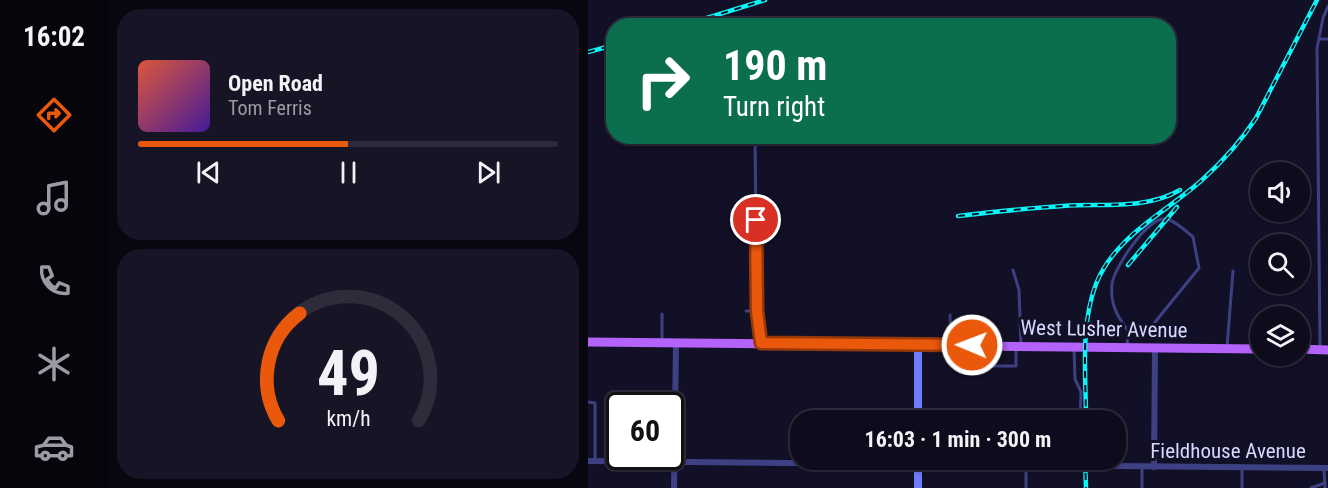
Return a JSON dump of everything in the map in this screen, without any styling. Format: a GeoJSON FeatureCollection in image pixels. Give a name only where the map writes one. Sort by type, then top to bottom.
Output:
{"type":"FeatureCollection","features":[{"type":"Feature","properties":{"kind":"main road","name":"West Lusher Avenue"},"geometry":{"type":"LineString","coordinates":[[588,342],[1250,349]]}},
{"type":"Feature","properties":{"kind":"street"},"geometry":{"type":"LineString","coordinates":[[675,392],[676,343]]}},
{"type":"Feature","properties":{"kind":"street"},"geometry":{"type":"LineString","coordinates":[[918,344],[918,410]]}},
{"type":"Feature","properties":{"kind":"street"},"geometry":{"type":"LineString","coordinates":[[1154,467],[1155,348]]}},
{"type":"Feature","properties":{"kind":"street","name":"Fieldhouse Avenue"},"geometry":{"type":"LineString","coordinates":[[591,461],[606,461]]}},
{"type":"Feature","properties":{"kind":"street","name":"Fieldhouse Avenue"},"geometry":{"type":"LineString","coordinates":[[684,462],[790,462]]}},
{"type":"Feature","properties":{"kind":"street","name":"Fieldhouse Avenue"},"geometry":{"type":"LineString","coordinates":[[1126,465],[1326,468]]}},
{"type":"Feature","properties":{"kind":"street"},"geometry":{"type":"LineString","coordinates":[[674,470],[674,488]]}},
{"type":"Feature","properties":{"kind":"street"},"geometry":{"type":"LineString","coordinates":[[918,470],[918,488]]}},
{"type":"Feature","properties":{"kind":"lane"},"geometry":{"type":"LineString","coordinates":[[1324,350],[1317,48],[1328,6]]}},
{"type":"Feature","properties":{"kind":"lane"},"geometry":{"type":"LineString","coordinates":[[1319,39],[1328,39]]}},
{"type":"Feature","properties":{"kind":"lane"},"geometry":{"type":"LineString","coordinates":[[755,144],[757,311],[761,343]]}},
{"type":"Feature","properties":{"kind":"lane"},"geometry":{"type":"LineString","coordinates":[[1127,348],[1128,331],[1114,311],[1112,282],[1118,265],[1129,248],[1152,225],[1160,219],[1167,219],[1193,237],[1200,268],[1147,332],[1128,331]]}},
{"type":"Feature","properties":{"kind":"lane"},"geometry":{"type":"LineString","coordinates":[[993,345],[993,366],[1016,366],[1019,346],[1019,290],[1013,270]]}},
{"type":"Feature","properties":{"kind":"lane"},"geometry":{"type":"LineString","coordinates":[[1227,349],[1233,271]]}},
{"type":"Feature","properties":{"kind":"lane"},"geometry":{"type":"LineString","coordinates":[[746,311],[757,311]]}},
{"type":"Feature","properties":{"kind":"lane"},"geometry":{"type":"LineString","coordinates":[[662,314],[662,343]]}},
{"type":"Feature","properties":{"kind":"lane"},"geometry":{"type":"LineString","coordinates":[[950,315],[951,345]]}},
{"type":"Feature","properties":{"kind":"lane"},"geometry":{"type":"LineString","coordinates":[[1074,346],[1075,379],[1081,392],[1080,410]]}},
{"type":"Feature","properties":{"kind":"lane"},"geometry":{"type":"LineString","coordinates":[[588,402],[595,403],[591,461]]}},
{"type":"Feature","properties":{"kind":"lane"},"geometry":{"type":"LineString","coordinates":[[1142,466],[1142,488]]}},
{"type":"Feature","properties":{"kind":"lane"},"geometry":{"type":"LineString","coordinates":[[1242,467],[1242,488]]}},
{"type":"Feature","properties":{"kind":"lane"},"geometry":{"type":"LineString","coordinates":[[1311,488],[1325,486],[1326,468]]}},
{"type":"Feature","properties":{"kind":"lane"},"geometry":{"type":"LineString","coordinates":[[1026,470],[1026,488]]}},
{"type":"Feature","properties":{"kind":"railway"},"geometry":{"type":"LineString","coordinates":[[707,18],[765,0]]}},
{"type":"Feature","properties":{"kind":"railway"},"geometry":{"type":"LineString","coordinates":[[1086,410],[1085,351],[1088,317],[1096,284],[1104,267],[1115,252],[1142,226],[1202,180],[1238,143],[1256,118],[1317,0]]}},
{"type":"Feature","properties":{"kind":"railway"},"geometry":{"type":"LineString","coordinates":[[588,52],[606,47]]}},
{"type":"Feature","properties":{"kind":"railway"},"geometry":{"type":"LineString","coordinates":[[958,216],[1050,207],[1138,203],[1153,201],[1180,190]]}},
{"type":"Feature","properties":{"kind":"railway"},"geometry":{"type":"LineString","coordinates":[[1128,265],[1177,207]]}},
{"type":"Feature","properties":{"kind":"railway"},"geometry":{"type":"LineString","coordinates":[[1085,470],[1086,488]]}},
{"type":"Feature","properties":{"kind":"route"},"geometry":{"type":"LineString","coordinates":[[756,220],[757,311],[761,343],[972,345]]}}]}
